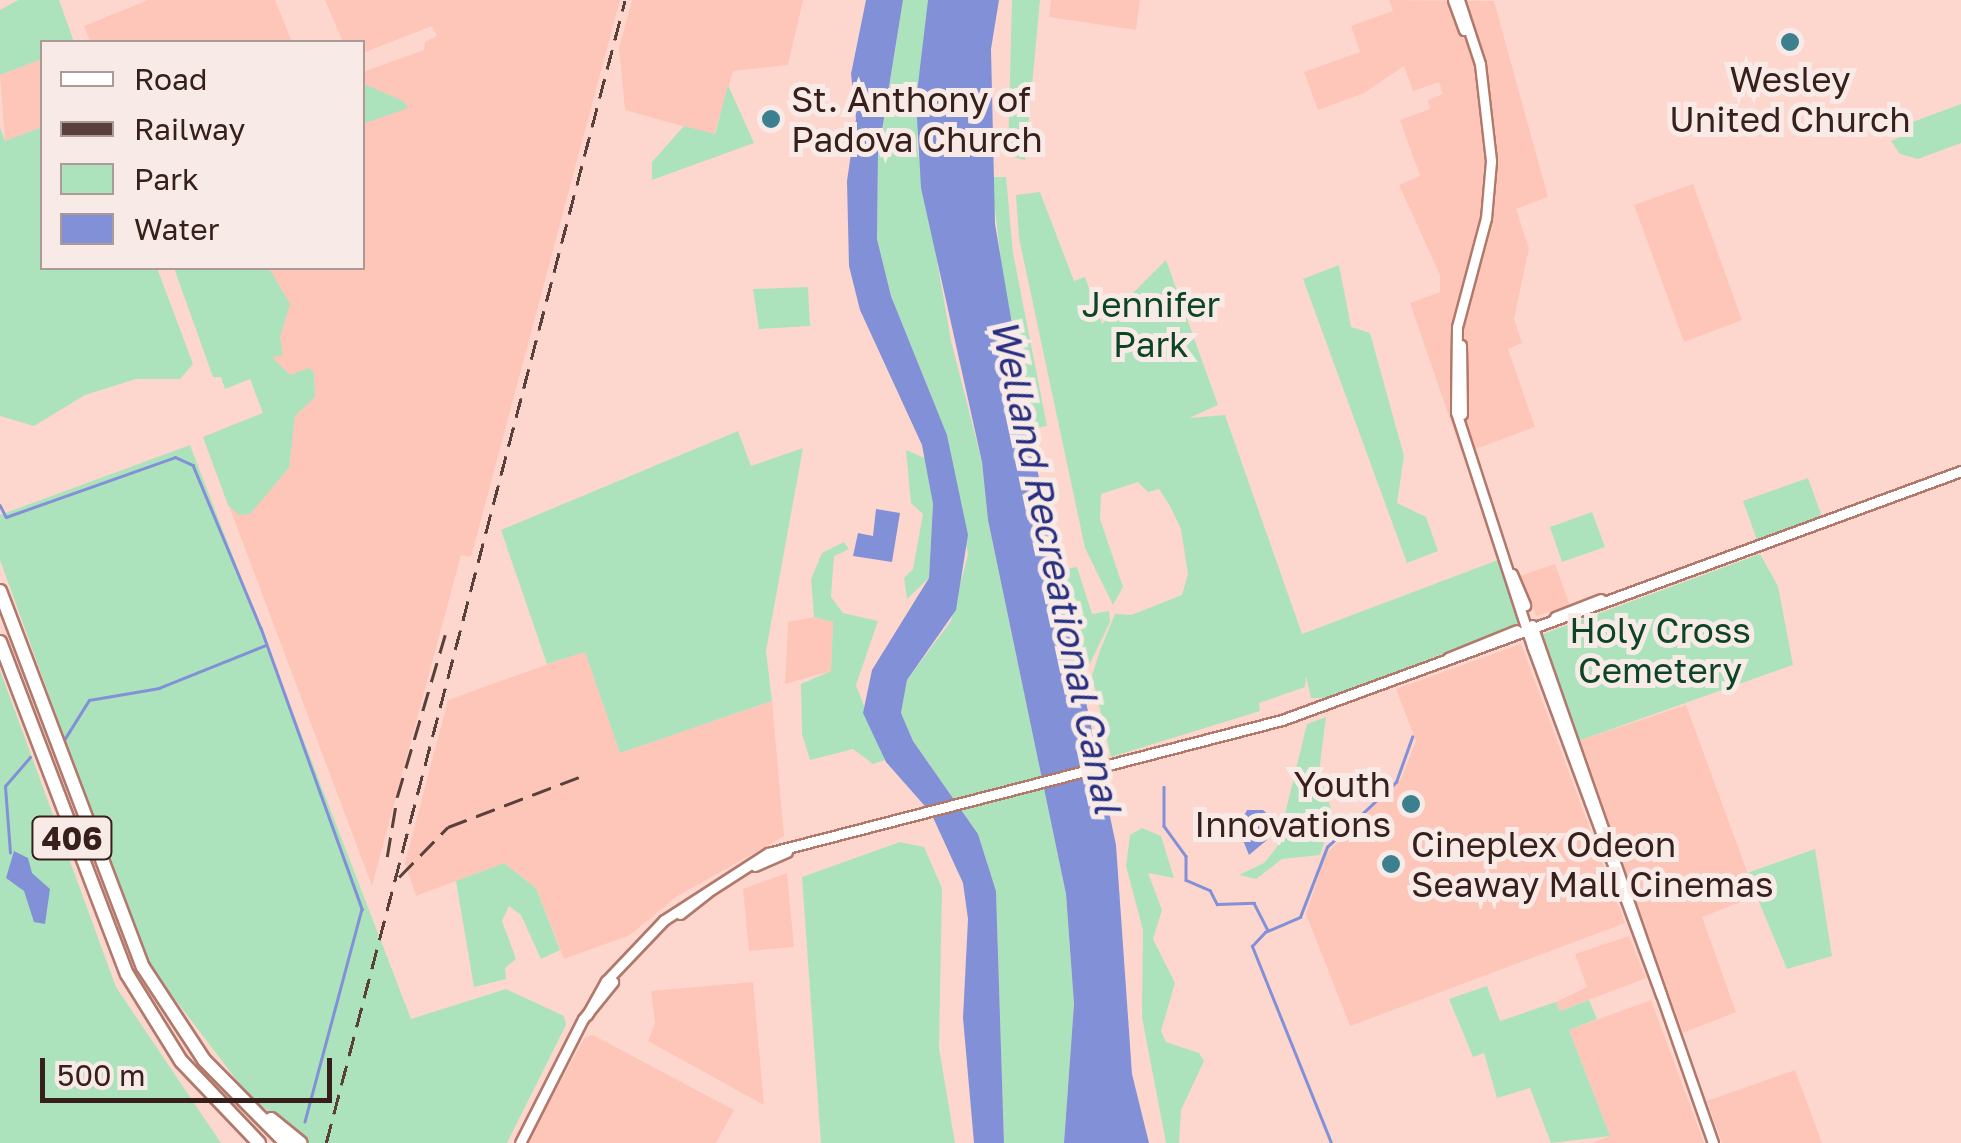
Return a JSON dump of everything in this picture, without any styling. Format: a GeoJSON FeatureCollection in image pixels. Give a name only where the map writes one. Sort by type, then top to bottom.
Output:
{"type":"FeatureCollection","features":[{"type":"Feature","properties":{"kind":"highway","name":"406"},"geometry":{"type":"LineString","coordinates":[[0,592],[127,934],[196,1050],[286,1143]]}},
{"type":"Feature","properties":{"kind":"highway","name":"406"},"geometry":{"type":"LineString","coordinates":[[0,642],[126,974],[182,1061],[256,1143]]}},
{"type":"Feature","properties":{"kind":"highway"},"geometry":{"type":"LineString","coordinates":[[196,1050],[300,1143]]}},
{"type":"Feature","properties":{"kind":"main road"},"geometry":{"type":"LineString","coordinates":[[1456,0],[1483,82],[1490,184],[1462,307],[1454,381],[1463,433],[1713,1143]]}},
{"type":"Feature","properties":{"kind":"main road"},"geometry":{"type":"LineString","coordinates":[[1399,679],[1530,628],[1961,475]]}},
{"type":"Feature","properties":{"kind":"main road"},"geometry":{"type":"LineString","coordinates":[[1488,649],[1530,628]]}},
{"type":"Feature","properties":{"kind":"main road"},"geometry":{"type":"LineString","coordinates":[[1530,628],[1538,665],[1660,995]]}},
{"type":"Feature","properties":{"kind":"main road"},"geometry":{"type":"LineString","coordinates":[[520,1143],[586,1015],[676,917],[714,888],[791,848],[920,812],[1176,750],[1523,640],[1538,665]]}},
{"type":"Feature","properties":{"kind":"shaded area"},"geometry":{"type":"Polygon","coordinates":[[[148,0],[275,0],[291,40],[89,40],[84,26],[148,0]]]}},
{"type":"Feature","properties":{"kind":"shaded area"},"geometry":{"type":"Polygon","coordinates":[[[325,0],[620,0],[471,557],[461,555],[372,886],[203,437],[263,413],[244,361],[176,270],[365,270],[365,71],[424,50],[425,42],[437,36],[432,26],[365,52],[365,40],[342,40],[325,0]]]}},
{"type":"Feature","properties":{"kind":"shaded area"},"geometry":{"type":"Polygon","coordinates":[[[632,0],[803,0],[788,65],[733,71],[714,135],[625,110],[619,48],[632,0]]]}},
{"type":"Feature","properties":{"kind":"shaded area"},"geometry":{"type":"Polygon","coordinates":[[[1051,0],[1140,0],[1136,30],[1049,17],[1051,0]]]}},
{"type":"Feature","properties":{"kind":"shaded area"},"geometry":{"type":"Polygon","coordinates":[[[1389,0],[1494,1],[1548,197],[1516,209],[1529,248],[1514,319],[1522,343],[1508,349],[1535,427],[1462,454],[1410,303],[1440,292],[1440,275],[1399,185],[1420,176],[1400,120],[1430,109],[1428,100],[1443,94],[1439,82],[1413,91],[1404,66],[1364,93],[1318,110],[1304,72],[1360,52],[1351,26],[1393,11],[1389,0]]]}},
{"type":"Feature","properties":{"kind":"shaded area"},"geometry":{"type":"Polygon","coordinates":[[[40,60],[40,128],[5,141],[0,75],[40,60]]]}},
{"type":"Feature","properties":{"kind":"shaded area"},"geometry":{"type":"Polygon","coordinates":[[[1693,184],[1742,320],[1684,342],[1634,205],[1693,184]]]}},
{"type":"Feature","properties":{"kind":"shaded area"},"geometry":{"type":"Polygon","coordinates":[[[1555,564],[1570,606],[1536,616],[1519,576],[1555,564]]]}},
{"type":"Feature","properties":{"kind":"shaded area"},"geometry":{"type":"Polygon","coordinates":[[[814,617],[833,621],[831,671],[785,684],[788,622],[814,617]]]}},
{"type":"Feature","properties":{"kind":"shaded area"},"geometry":{"type":"Polygon","coordinates":[[[1521,644],[1625,923],[1350,1026],[1306,914],[1326,854],[1401,779],[1416,741],[1396,689],[1521,644]]]}},
{"type":"Feature","properties":{"kind":"shaded area"},"geometry":{"type":"Polygon","coordinates":[[[585,651],[620,753],[772,701],[784,836],[676,897],[630,935],[564,959],[536,888],[504,863],[416,896],[405,863],[448,700],[585,651]]]}},
{"type":"Feature","properties":{"kind":"shaded area"},"geometry":{"type":"Polygon","coordinates":[[[1686,705],[1756,896],[1702,917],[1736,1012],[1683,1033],[1578,741],[1686,705]]]}},
{"type":"Feature","properties":{"kind":"shaded area"},"geometry":{"type":"Polygon","coordinates":[[[787,873],[794,947],[749,951],[743,889],[787,873]]]}},
{"type":"Feature","properties":{"kind":"shaded area"},"geometry":{"type":"Polygon","coordinates":[[[1629,936],[1646,978],[1560,1011],[1556,1002],[1587,987],[1575,954],[1629,936]]]}},
{"type":"Feature","properties":{"kind":"shaded area"},"geometry":{"type":"Polygon","coordinates":[[[753,982],[764,1105],[648,1041],[655,1023],[651,991],[753,982]]]}},
{"type":"Feature","properties":{"kind":"shaded area"},"geometry":{"type":"Polygon","coordinates":[[[1651,1000],[1704,1143],[1592,1143],[1610,1136],[1569,1030],[1651,1000]]]}},
{"type":"Feature","properties":{"kind":"shaded area"},"geometry":{"type":"Polygon","coordinates":[[[593,1035],[734,1110],[716,1143],[527,1143],[585,1037],[593,1035]]]}},
{"type":"Feature","properties":{"kind":"shaded area"},"geometry":{"type":"Polygon","coordinates":[[[1795,1070],[1822,1143],[1722,1143],[1707,1101],[1795,1070]]]}},
{"type":"Feature","properties":{"kind":"green space"},"geometry":{"type":"Polygon","coordinates":[[[18,0],[59,0],[73,40],[40,40],[40,60],[0,75],[0,10],[18,0]]]}},
{"type":"Feature","properties":{"kind":"green space"},"geometry":{"type":"Polygon","coordinates":[[[903,0],[928,0],[917,146],[951,341],[982,462],[988,520],[1066,894],[1074,1004],[1064,1143],[1004,1143],[996,891],[978,834],[913,741],[901,713],[907,680],[951,621],[968,554],[947,435],[891,296],[877,239],[878,155],[903,0]]]}},
{"type":"Feature","properties":{"kind":"green space"},"geometry":{"type":"Polygon","coordinates":[[[1012,0],[1040,0],[1025,160],[1008,156],[1012,0]]]}},
{"type":"Feature","properties":{"kind":"green space"},"geometry":{"type":"Polygon","coordinates":[[[365,84],[403,101],[408,108],[365,123],[365,84]]]}},
{"type":"Feature","properties":{"kind":"green space"},"geometry":{"type":"Polygon","coordinates":[[[728,85],[754,143],[652,180],[652,162],[684,126],[715,134],[728,85]]]}},
{"type":"Feature","properties":{"kind":"green space"},"geometry":{"type":"Polygon","coordinates":[[[1961,104],[1961,143],[1918,159],[1900,154],[1891,141],[1912,132],[1910,123],[1961,104]]]}},
{"type":"Feature","properties":{"kind":"green space"},"geometry":{"type":"Polygon","coordinates":[[[0,127],[5,141],[40,128],[40,270],[158,270],[193,364],[180,379],[136,379],[85,395],[34,426],[0,416],[0,127]]]}},
{"type":"Feature","properties":{"kind":"green space"},"geometry":{"type":"Polygon","coordinates":[[[991,177],[1006,177],[1013,253],[1047,426],[1033,429],[1006,302],[991,177]]]}},
{"type":"Feature","properties":{"kind":"green space","name":"Jennifer Park"},"geometry":{"type":"Polygon","coordinates":[[[1040,192],[1074,281],[1085,277],[1102,324],[1166,260],[1218,405],[1189,418],[1225,415],[1302,634],[1498,560],[1519,624],[1329,698],[1311,698],[1306,676],[1305,687],[1259,703],[1260,711],[1111,757],[1092,675],[1115,614],[1131,615],[1182,595],[1188,574],[1181,529],[1170,506],[1159,489],[1148,492],[1138,482],[1101,494],[1100,519],[1123,587],[1113,605],[1085,548],[1019,238],[1016,195],[1040,192]]]}},
{"type":"Feature","properties":{"kind":"green space"},"geometry":{"type":"Polygon","coordinates":[[[1339,265],[1351,327],[1370,333],[1404,456],[1397,503],[1426,517],[1438,551],[1407,563],[1303,279],[1339,265]]]}},
{"type":"Feature","properties":{"kind":"green space"},"geometry":{"type":"Polygon","coordinates":[[[175,270],[270,270],[290,304],[280,337],[283,355],[272,357],[290,375],[309,368],[314,373],[315,397],[295,416],[289,468],[250,514],[239,515],[228,505],[203,437],[263,413],[250,379],[225,389],[221,377],[213,377],[175,270]]]}},
{"type":"Feature","properties":{"kind":"green space"},"geometry":{"type":"Polygon","coordinates":[[[808,287],[810,326],[759,329],[753,289],[808,287]]]}},
{"type":"Feature","properties":{"kind":"green space"},"geometry":{"type":"Polygon","coordinates":[[[738,431],[751,466],[803,448],[766,651],[772,701],[620,753],[585,652],[547,664],[501,530],[738,431]]]}},
{"type":"Feature","properties":{"kind":"green space"},"geometry":{"type":"Polygon","coordinates":[[[190,445],[411,1019],[506,989],[564,1016],[566,1025],[507,1143],[309,1143],[248,1095],[145,960],[0,560],[0,515],[190,445]]]}},
{"type":"Feature","properties":{"kind":"green space"},"geometry":{"type":"Polygon","coordinates":[[[906,450],[925,458],[933,504],[929,578],[907,599],[904,578],[913,569],[923,514],[911,503],[906,450]]]}},
{"type":"Feature","properties":{"kind":"green space"},"geometry":{"type":"Polygon","coordinates":[[[1808,478],[1822,517],[1757,540],[1743,501],[1808,478]]]}},
{"type":"Feature","properties":{"kind":"green space"},"geometry":{"type":"Polygon","coordinates":[[[1592,512],[1605,547],[1562,562],[1550,527],[1592,512]]]}},
{"type":"Feature","properties":{"kind":"green space"},"geometry":{"type":"Polygon","coordinates":[[[844,542],[849,549],[834,556],[831,597],[843,613],[878,621],[856,685],[885,760],[873,764],[853,749],[810,760],[802,734],[801,684],[831,671],[833,622],[814,617],[811,579],[822,553],[844,542]]]}},
{"type":"Feature","properties":{"kind":"green space","name":"Holy Cross Cemetery"},"geometry":{"type":"Polygon","coordinates":[[[1760,554],[1778,586],[1793,665],[1578,741],[1543,634],[1760,554]]]}},
{"type":"Feature","properties":{"kind":"green space"},"geometry":{"type":"Polygon","coordinates":[[[1077,567],[1092,614],[1109,611],[1110,622],[1083,678],[1060,570],[1077,567]]]}},
{"type":"Feature","properties":{"kind":"green space"},"geometry":{"type":"Polygon","coordinates":[[[0,670],[116,987],[221,1143],[0,1143],[0,670]]]}},
{"type":"Feature","properties":{"kind":"green space"},"geometry":{"type":"Polygon","coordinates":[[[1326,717],[1319,772],[1333,815],[1320,855],[1282,859],[1256,879],[1239,875],[1264,863],[1277,847],[1307,724],[1326,717]]]}},
{"type":"Feature","properties":{"kind":"green space"},"geometry":{"type":"Polygon","coordinates":[[[1142,828],[1161,836],[1174,878],[1148,873],[1162,910],[1153,939],[1175,983],[1161,1031],[1166,1042],[1199,1053],[1204,1061],[1181,1110],[1179,1143],[1166,1143],[1142,1017],[1143,930],[1126,866],[1130,835],[1142,828]]]}},
{"type":"Feature","properties":{"kind":"green space"},"geometry":{"type":"Polygon","coordinates":[[[900,842],[924,847],[942,888],[939,1048],[955,1143],[821,1143],[802,877],[900,842]]]}},
{"type":"Feature","properties":{"kind":"green space"},"geometry":{"type":"Polygon","coordinates":[[[1815,849],[1832,956],[1787,969],[1747,873],[1815,849]]]}},
{"type":"Feature","properties":{"kind":"green space"},"geometry":{"type":"Polygon","coordinates":[[[504,863],[536,888],[560,950],[541,959],[521,915],[509,906],[502,921],[516,959],[505,968],[506,979],[474,987],[456,881],[504,863]]]}},
{"type":"Feature","properties":{"kind":"green space"},"geometry":{"type":"Polygon","coordinates":[[[1487,986],[1500,1021],[1556,1002],[1560,1011],[1589,1000],[1597,1019],[1569,1030],[1610,1136],[1551,1143],[1530,1088],[1497,1098],[1484,1053],[1473,1057],[1449,999],[1487,986]]]}},
{"type":"Feature","properties":{"kind":"water"},"geometry":{"type":"Polygon","coordinates":[[[866,0],[903,0],[878,155],[877,239],[891,296],[947,435],[968,535],[956,610],[907,680],[901,713],[913,741],[978,834],[996,891],[1004,1143],[974,1143],[963,1018],[968,919],[963,883],[931,813],[886,762],[863,713],[872,670],[929,578],[933,504],[922,445],[860,310],[849,266],[847,181],[856,119],[851,74],[866,0]]]}},
{"type":"Feature","properties":{"kind":"water","name":"Welland Recreational Canal"},"geometry":{"type":"Polygon","coordinates":[[[928,0],[999,0],[991,49],[995,224],[1034,454],[1116,845],[1132,1074],[1149,1143],[1064,1143],[1074,1004],[1066,894],[988,520],[982,462],[921,188],[916,101],[928,0]]]}},
{"type":"Feature","properties":{"kind":"water"},"geometry":{"type":"Polygon","coordinates":[[[876,509],[900,513],[892,562],[853,556],[858,533],[873,536],[876,509]]]}},
{"type":"Feature","properties":{"kind":"water"},"geometry":{"type":"Polygon","coordinates":[[[1247,810],[1263,810],[1273,819],[1267,840],[1249,855],[1238,828],[1247,810]]]}},
{"type":"Feature","properties":{"kind":"water"},"geometry":{"type":"Polygon","coordinates":[[[14,851],[28,858],[32,873],[50,889],[45,924],[34,922],[24,891],[6,878],[14,851]]]}},
{"type":"Feature","properties":{"kind":"waterway"},"geometry":{"type":"LineString","coordinates":[[0,505],[6,517],[175,457],[193,465],[261,628],[362,909],[305,1122]]}},
{"type":"Feature","properties":{"kind":"waterway"},"geometry":{"type":"LineString","coordinates":[[64,740],[89,700],[159,688],[266,645]]}},
{"type":"Feature","properties":{"kind":"waterway"},"geometry":{"type":"LineString","coordinates":[[1331,1143],[1252,946],[1265,932],[1300,917],[1327,847],[1396,782],[1412,737]]}},
{"type":"Feature","properties":{"kind":"waterway"},"geometry":{"type":"LineString","coordinates":[[10,853],[5,786],[30,757]]}},
{"type":"Feature","properties":{"kind":"waterway"},"geometry":{"type":"LineString","coordinates":[[1164,787],[1164,826],[1186,856],[1186,880],[1210,890],[1217,904],[1254,903],[1268,931]]}},
{"type":"Feature","properties":{"kind":"railway"},"geometry":{"type":"LineString","coordinates":[[326,1143],[625,0]]}},
{"type":"Feature","properties":{"kind":"railway"},"geometry":{"type":"LineString","coordinates":[[387,857],[397,797],[445,635]]}},
{"type":"Feature","properties":{"kind":"railway"},"geometry":{"type":"LineString","coordinates":[[399,877],[448,827],[579,777]]}},
{"type":"Feature","properties":{"kind":"place","name":"Wesley United Church"},"geometry":{"type":"Point","coordinates":[1790,42]}},
{"type":"Feature","properties":{"kind":"place","name":"St. Anthony of Padova Church"},"geometry":{"type":"Point","coordinates":[771,119]}},
{"type":"Feature","properties":{"kind":"place","name":"Youth Innovations"},"geometry":{"type":"Point","coordinates":[1411,804]}},
{"type":"Feature","properties":{"kind":"place","name":"Cineplex Odeon Seaway Mall Cinemas"},"geometry":{"type":"Point","coordinates":[1391,864]}}]}
